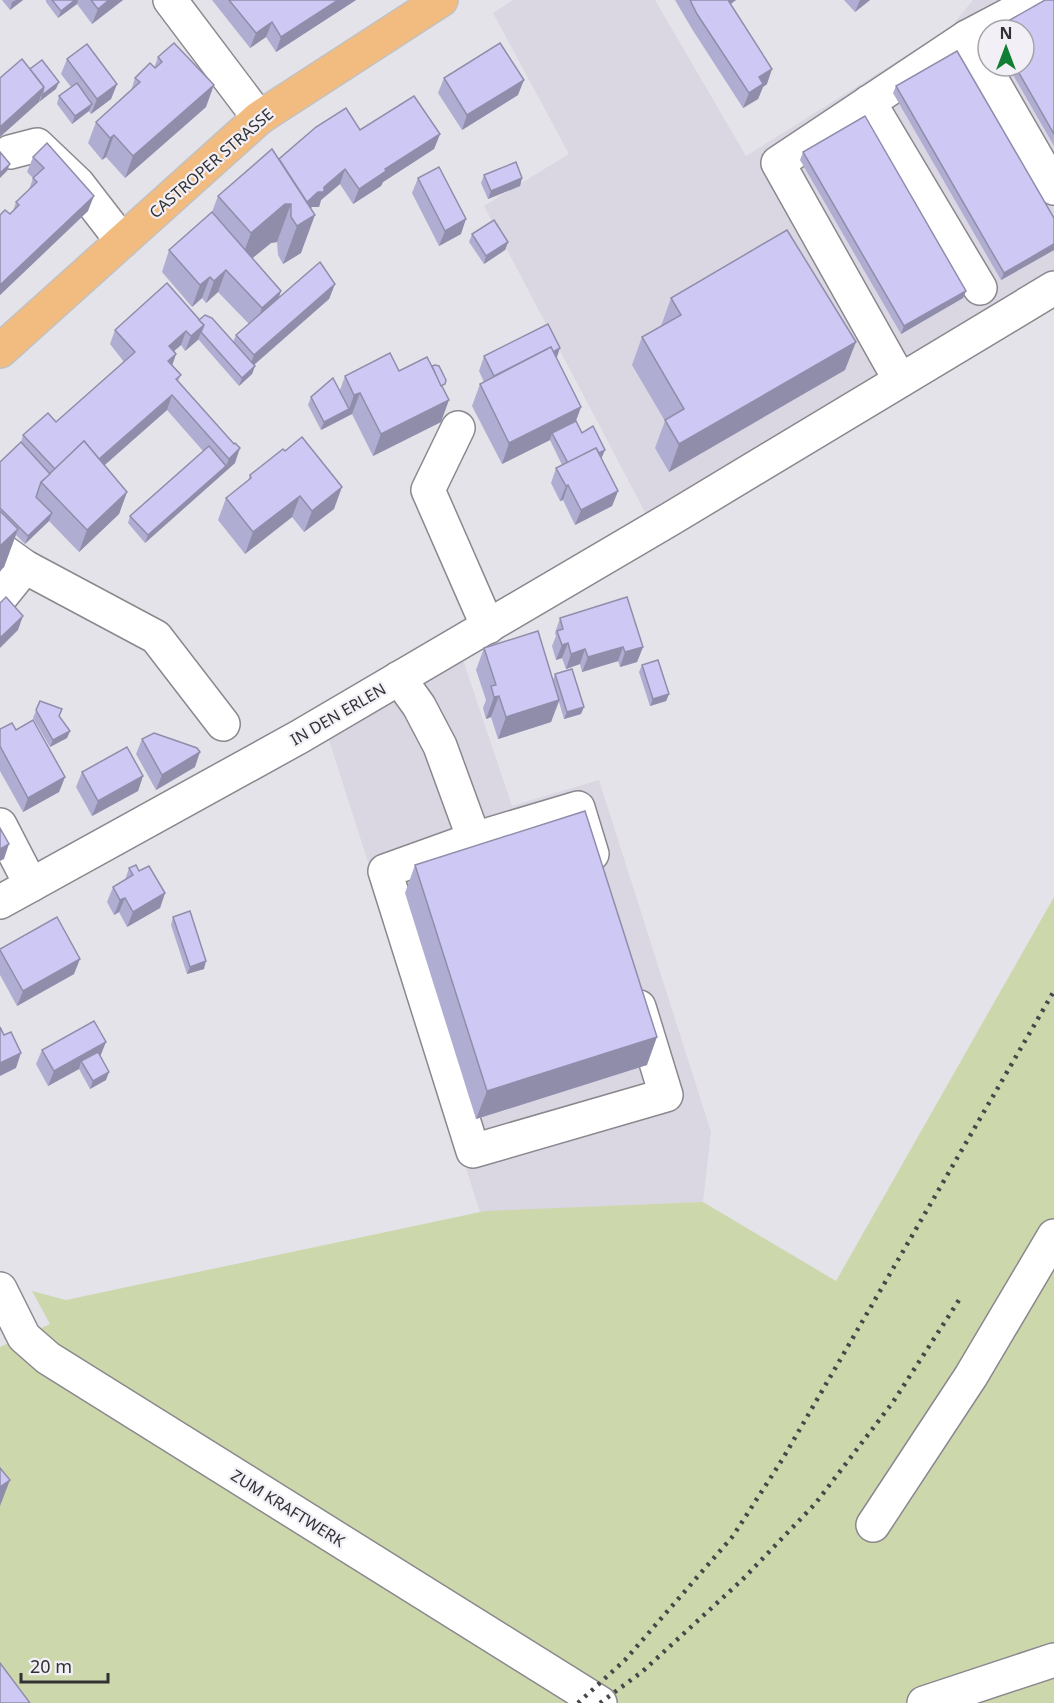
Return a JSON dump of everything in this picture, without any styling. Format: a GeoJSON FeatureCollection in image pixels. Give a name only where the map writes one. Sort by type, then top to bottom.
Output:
{"type":"FeatureCollection","features":[{"type":"Feature","properties":{"kind":"main road","name":"CASTROPER STRASSE"},"geometry":{"type":"LineString","coordinates":[[0,351],[259,118],[441,0]]}},
{"type":"Feature","properties":{"kind":"street"},"geometry":{"type":"LineString","coordinates":[[170,0],[259,118]]}},
{"type":"Feature","properties":{"kind":"street"},"geometry":{"type":"LineString","coordinates":[[900,380],[778,163],[967,37],[1037,0]]}},
{"type":"Feature","properties":{"kind":"street"},"geometry":{"type":"LineString","coordinates":[[967,37],[1054,188]]}},
{"type":"Feature","properties":{"kind":"street"},"geometry":{"type":"LineString","coordinates":[[869,102],[980,288]]}},
{"type":"Feature","properties":{"kind":"street"},"geometry":{"type":"LineString","coordinates":[[10,152],[37,145],[78,184],[122,241]]}},
{"type":"Feature","properties":{"kind":"street","name":"IN DEN ERLEN"},"geometry":{"type":"LineString","coordinates":[[0,902],[299,737],[488,627],[1054,288]]}},
{"type":"Feature","properties":{"kind":"street"},"geometry":{"type":"LineString","coordinates":[[458,428],[428,490],[488,627]]}},
{"type":"Feature","properties":{"kind":"street"},"geometry":{"type":"LineString","coordinates":[[0,598],[13,558],[156,637],[223,724]]}},
{"type":"Feature","properties":{"kind":"street"},"geometry":{"type":"LineString","coordinates":[[399,678],[419,706],[440,746],[474,839]]}},
{"type":"Feature","properties":{"kind":"street"},"geometry":{"type":"LineString","coordinates":[[602,885],[578,808],[474,839],[385,871],[473,1151],[666,1095],[629,974]]}},
{"type":"Feature","properties":{"kind":"street"},"geometry":{"type":"LineString","coordinates":[[0,825],[31,885]]}},
{"type":"Feature","properties":{"kind":"street"},"geometry":{"type":"LineString","coordinates":[[873,1525],[971,1376],[1054,1236]]}},
{"type":"Feature","properties":{"kind":"street","name":"ZUM KRAFTWERK"},"geometry":{"type":"LineString","coordinates":[[0,1289],[24,1337],[48,1358],[600,1703]]}},
{"type":"Feature","properties":{"kind":"street"},"geometry":{"type":"LineString","coordinates":[[924,1703],[1054,1660]]}},
{"type":"Feature","properties":{"kind":"shaded area"},"geometry":{"type":"Polygon","coordinates":[[[513,0],[655,0],[746,156],[950,28],[973,0],[1054,0],[1054,276],[648,518],[484,206],[569,154],[493,13],[513,0]]]}},
{"type":"Feature","properties":{"kind":"shaded area"},"geometry":{"type":"Polygon","coordinates":[[[463,660],[512,806],[599,780],[711,1132],[703,1202],[480,1212],[328,737],[463,660]]]}},
{"type":"Feature","properties":{"kind":"green space"},"geometry":{"type":"Polygon","coordinates":[[[1054,897],[1054,1703],[0,1703],[0,1347],[50,1324],[32,1291],[66,1300],[485,1211],[703,1202],[836,1281],[1054,897]]]}},
{"type":"Feature","properties":{"kind":"building"},"geometry":{"type":"Polygon","coordinates":[[[52,0],[75,0],[61,11],[52,0]]]}},
{"type":"Feature","properties":{"kind":"building"},"geometry":{"type":"Polygon","coordinates":[[[91,0],[109,0],[98,9],[91,0]]]}},
{"type":"Feature","properties":{"kind":"building"},"geometry":{"type":"Polygon","coordinates":[[[229,0],[338,0],[281,37],[272,22],[256,33],[229,0]]]}},
{"type":"Feature","properties":{"kind":"building"},"geometry":{"type":"Polygon","coordinates":[[[690,0],[728,0],[772,69],[759,77],[763,84],[749,93],[690,0]]]}},
{"type":"Feature","properties":{"kind":"building"},"geometry":{"type":"Polygon","coordinates":[[[1045,0],[1054,0],[1054,134],[1022,78],[1036,78],[1036,18],[1013,18],[1045,0]]]}},
{"type":"Feature","properties":{"kind":"building"},"geometry":{"type":"Polygon","coordinates":[[[174,43],[214,85],[133,156],[114,135],[110,138],[96,122],[140,82],[135,78],[150,63],[155,68],[162,62],[158,57],[174,43]]]}},
{"type":"Feature","properties":{"kind":"building"},"geometry":{"type":"Polygon","coordinates":[[[500,43],[524,80],[467,115],[444,78],[500,43]]]}},
{"type":"Feature","properties":{"kind":"building"},"geometry":{"type":"Polygon","coordinates":[[[87,44],[117,84],[97,99],[67,59],[87,44]]]}},
{"type":"Feature","properties":{"kind":"building"},"geometry":{"type":"Polygon","coordinates":[[[957,51],[1054,218],[1054,244],[1004,273],[896,86],[957,51]]]}},
{"type":"Feature","properties":{"kind":"building"},"geometry":{"type":"Polygon","coordinates":[[[22,59],[44,87],[0,127],[0,78],[22,59]]]}},
{"type":"Feature","properties":{"kind":"building"},"geometry":{"type":"Polygon","coordinates":[[[42,60],[59,82],[42,95],[44,87],[30,69],[42,60]]]}},
{"type":"Feature","properties":{"kind":"building"},"geometry":{"type":"Polygon","coordinates":[[[77,83],[92,104],[75,116],[59,96],[77,83]]]}},
{"type":"Feature","properties":{"kind":"building"},"geometry":{"type":"Polygon","coordinates":[[[414,96],[440,134],[385,169],[386,171],[359,189],[345,169],[324,187],[324,192],[318,192],[307,202],[279,159],[316,127],[346,108],[360,130],[414,96]]]}},
{"type":"Feature","properties":{"kind":"building"},"geometry":{"type":"Polygon","coordinates":[[[865,116],[966,291],[904,326],[803,152],[865,116]]]}},
{"type":"Feature","properties":{"kind":"building"},"geometry":{"type":"Polygon","coordinates":[[[47,143],[94,196],[0,285],[0,215],[5,210],[10,214],[19,205],[16,202],[37,182],[33,178],[44,168],[33,157],[47,143]]]}},
{"type":"Feature","properties":{"kind":"building"},"geometry":{"type":"Polygon","coordinates":[[[272,149],[315,215],[297,226],[291,217],[291,204],[285,204],[251,233],[218,196],[272,149]]]}},
{"type":"Feature","properties":{"kind":"building"},"geometry":{"type":"Polygon","coordinates":[[[0,152],[10,164],[0,173],[0,152]]]}},
{"type":"Feature","properties":{"kind":"building"},"geometry":{"type":"Polygon","coordinates":[[[516,162],[522,178],[491,191],[484,175],[516,162]]]}},
{"type":"Feature","properties":{"kind":"building"},"geometry":{"type":"Polygon","coordinates":[[[439,167],[466,219],[445,231],[418,178],[439,167]]]}},
{"type":"Feature","properties":{"kind":"building"},"geometry":{"type":"Polygon","coordinates":[[[212,212],[281,291],[262,308],[226,270],[214,281],[210,277],[200,285],[169,250],[212,212]]]}},
{"type":"Feature","properties":{"kind":"building"},"geometry":{"type":"Polygon","coordinates":[[[494,220],[508,242],[486,256],[472,234],[494,220]]]}},
{"type":"Feature","properties":{"kind":"building"},"geometry":{"type":"Polygon","coordinates":[[[787,230],[856,342],[679,444],[665,420],[684,409],[642,337],[681,315],[671,298],[787,230]]]}},
{"type":"Feature","properties":{"kind":"building"},"geometry":{"type":"Polygon","coordinates":[[[320,262],[335,284],[254,355],[236,335],[320,262]]]}},
{"type":"Feature","properties":{"kind":"building"},"geometry":{"type":"Polygon","coordinates":[[[167,283],[204,325],[191,336],[186,331],[169,346],[176,354],[168,361],[181,375],[176,379],[240,448],[229,459],[172,395],[99,459],[84,441],[55,469],[23,435],[48,413],[56,422],[135,352],[115,330],[167,283]]]}},
{"type":"Feature","properties":{"kind":"building"},"geometry":{"type":"Polygon","coordinates":[[[205,315],[212,318],[255,366],[242,378],[201,332],[204,325],[199,320],[205,315]]]}},
{"type":"Feature","properties":{"kind":"building"},"geometry":{"type":"Polygon","coordinates":[[[548,324],[560,348],[553,352],[551,347],[494,376],[484,356],[548,324]]]}},
{"type":"Feature","properties":{"kind":"building"},"geometry":{"type":"Polygon","coordinates":[[[551,347],[581,407],[509,443],[480,384],[551,347]]]}},
{"type":"Feature","properties":{"kind":"building"},"geometry":{"type":"Polygon","coordinates":[[[390,353],[399,371],[427,357],[449,400],[381,434],[360,393],[354,395],[345,376],[390,353]]]}},
{"type":"Feature","properties":{"kind":"building"},"geometry":{"type":"Polygon","coordinates":[[[432,366],[439,366],[446,380],[441,386],[432,366]]]}},
{"type":"Feature","properties":{"kind":"building"},"geometry":{"type":"Polygon","coordinates":[[[333,378],[349,409],[324,422],[311,397],[333,378]]]}},
{"type":"Feature","properties":{"kind":"building"},"geometry":{"type":"Polygon","coordinates":[[[576,421],[582,433],[593,426],[605,450],[599,453],[596,448],[568,463],[552,433],[576,421]]]}},
{"type":"Feature","properties":{"kind":"building"},"geometry":{"type":"Polygon","coordinates":[[[302,437],[342,487],[312,511],[300,496],[253,532],[226,498],[251,478],[250,475],[302,437]]]}},
{"type":"Feature","properties":{"kind":"building"},"geometry":{"type":"Polygon","coordinates":[[[84,441],[127,492],[87,530],[41,482],[84,441]]]}},
{"type":"Feature","properties":{"kind":"building"},"geometry":{"type":"Polygon","coordinates":[[[21,442],[50,474],[41,482],[36,497],[52,513],[28,536],[0,508],[0,462],[21,442]]]}},
{"type":"Feature","properties":{"kind":"building"},"geometry":{"type":"Polygon","coordinates":[[[209,446],[226,466],[148,535],[130,516],[209,446]]]}},
{"type":"Feature","properties":{"kind":"building"},"geometry":{"type":"Polygon","coordinates":[[[596,448],[618,491],[581,510],[556,468],[596,448]]]}},
{"type":"Feature","properties":{"kind":"building"},"geometry":{"type":"Polygon","coordinates":[[[0,511],[18,529],[0,546],[0,511]]]}},
{"type":"Feature","properties":{"kind":"building"},"geometry":{"type":"Polygon","coordinates":[[[6,597],[23,616],[0,638],[0,603],[6,597]]]}},
{"type":"Feature","properties":{"kind":"building"},"geometry":{"type":"Polygon","coordinates":[[[627,597],[643,647],[625,652],[623,647],[588,657],[585,649],[571,654],[568,643],[562,645],[557,631],[563,629],[560,618],[627,597]]]}},
{"type":"Feature","properties":{"kind":"building"},"geometry":{"type":"Polygon","coordinates":[[[538,631],[559,700],[506,717],[499,696],[494,697],[491,686],[496,685],[484,648],[538,631]]]}},
{"type":"Feature","properties":{"kind":"building"},"geometry":{"type":"Polygon","coordinates":[[[658,660],[669,694],[653,699],[642,665],[658,660]]]}},
{"type":"Feature","properties":{"kind":"building"},"geometry":{"type":"Polygon","coordinates":[[[572,669],[584,707],[567,712],[555,674],[572,669]]]}},
{"type":"Feature","properties":{"kind":"building"},"geometry":{"type":"Polygon","coordinates":[[[40,701],[62,709],[59,716],[70,731],[53,740],[36,710],[40,701]]]}},
{"type":"Feature","properties":{"kind":"building"},"geometry":{"type":"Polygon","coordinates":[[[33,720],[65,777],[28,798],[0,746],[0,729],[12,723],[16,730],[33,720]]]}},
{"type":"Feature","properties":{"kind":"building"},"geometry":{"type":"Polygon","coordinates":[[[154,733],[197,748],[200,752],[162,775],[142,739],[154,733]]]}},
{"type":"Feature","properties":{"kind":"building"},"geometry":{"type":"Polygon","coordinates":[[[127,747],[143,776],[98,801],[82,772],[127,747]]]}},
{"type":"Feature","properties":{"kind":"building"},"geometry":{"type":"Polygon","coordinates":[[[585,811],[657,1037],[487,1091],[415,865],[585,811]]]}},
{"type":"Feature","properties":{"kind":"building"},"geometry":{"type":"Polygon","coordinates":[[[0,828],[9,844],[0,849],[0,828]]]}},
{"type":"Feature","properties":{"kind":"building"},"geometry":{"type":"Polygon","coordinates":[[[136,865],[139,871],[149,866],[165,893],[133,912],[125,898],[120,900],[113,887],[133,875],[129,868],[136,865]]]}},
{"type":"Feature","properties":{"kind":"building"},"geometry":{"type":"Polygon","coordinates":[[[190,911],[206,961],[190,967],[173,917],[190,911]]]}},
{"type":"Feature","properties":{"kind":"building"},"geometry":{"type":"Polygon","coordinates":[[[57,917],[80,959],[23,991],[0,949],[57,917]]]}},
{"type":"Feature","properties":{"kind":"building"},"geometry":{"type":"Polygon","coordinates":[[[94,1021],[106,1042],[54,1071],[42,1050],[94,1021]]]}},
{"type":"Feature","properties":{"kind":"building"},"geometry":{"type":"Polygon","coordinates":[[[0,1027],[4,1035],[11,1032],[21,1053],[0,1063],[0,1027]]]}},
{"type":"Feature","properties":{"kind":"building"},"geometry":{"type":"Polygon","coordinates":[[[98,1052],[109,1072],[93,1081],[81,1061],[98,1052]]]}},
{"type":"Feature","properties":{"kind":"building"},"geometry":{"type":"Polygon","coordinates":[[[0,1468],[10,1480],[0,1487],[0,1468]]]}},
{"type":"Feature","properties":{"kind":"building"},"geometry":{"type":"Polygon","coordinates":[[[0,1663],[30,1703],[0,1703],[0,1663]]]}},
{"type":"Feature","properties":{"kind":"railway"},"geometry":{"type":"LineString","coordinates":[[578,1703],[625,1660],[733,1536],[782,1460],[1054,991]]}},
{"type":"Feature","properties":{"kind":"railway"},"geometry":{"type":"LineString","coordinates":[[600,1703],[643,1671],[742,1580],[815,1504],[893,1402],[961,1297]]}}]}
